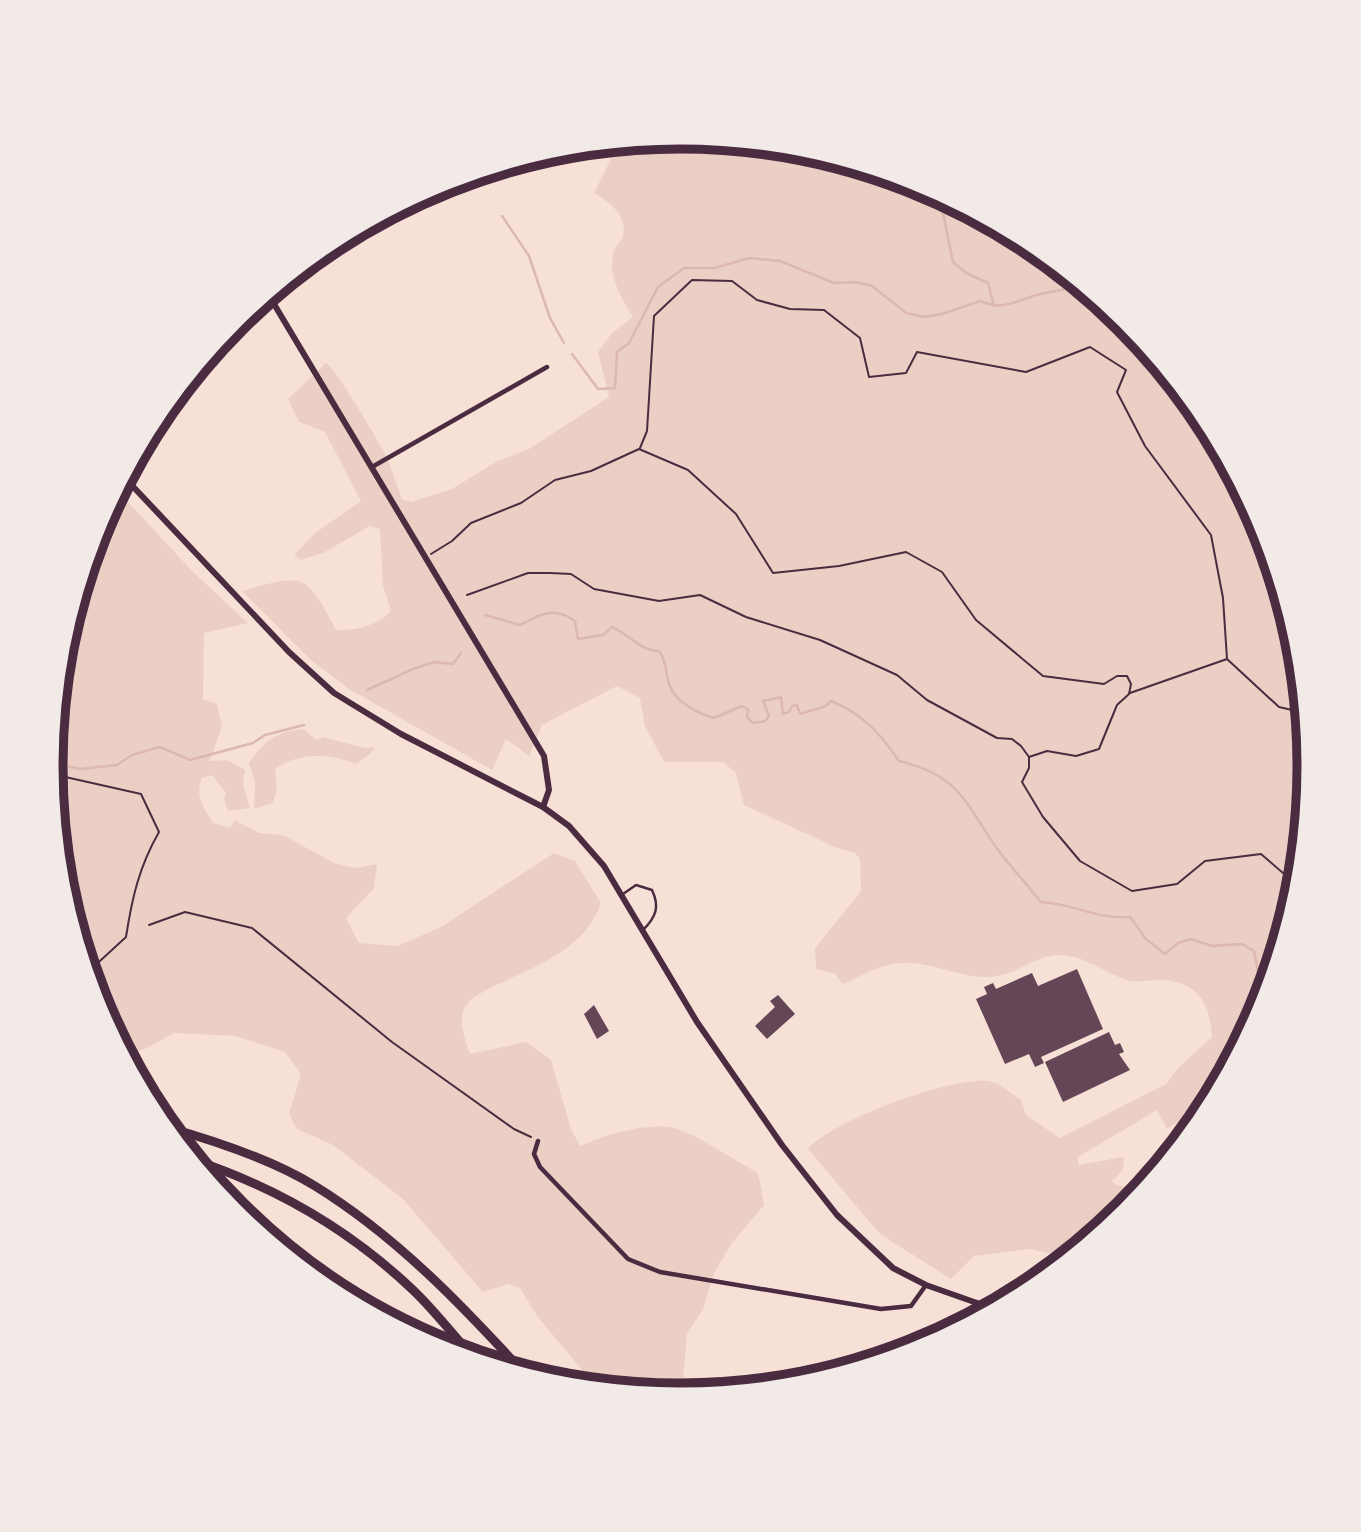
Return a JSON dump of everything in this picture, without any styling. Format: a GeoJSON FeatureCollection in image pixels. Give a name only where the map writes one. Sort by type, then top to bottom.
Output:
{"type":"FeatureCollection","features":[{"type":"Feature","properties":{"kind":"highway"},"geometry":{"type":"LineString","coordinates":[[185,1134],[285,1171],[341,1205],[440,1283],[511,1359]]}},
{"type":"Feature","properties":{"kind":"highway"},"geometry":{"type":"LineString","coordinates":[[211,1167],[272,1192],[341,1231],[413,1290],[460,1342]]}},
{"type":"Feature","properties":{"kind":"main road"},"geometry":{"type":"LineString","coordinates":[[273,302],[427,556],[544,756],[549,790],[543,807]]}},
{"type":"Feature","properties":{"kind":"main road"},"geometry":{"type":"LineString","coordinates":[[131,485],[289,652],[334,693],[401,734],[543,807],[569,826],[588,845],[623,894],[697,1022],[782,1145],[837,1215],[893,1268],[926,1285],[982,1305]]}},
{"type":"Feature","properties":{"kind":"street"},"geometry":{"type":"LineString","coordinates":[[372,467],[547,367]]}},
{"type":"Feature","properties":{"kind":"street"},"geometry":{"type":"LineString","coordinates":[[538,1141],[534,1154],[540,1167],[619,1250],[642,1266],[660,1272],[881,1309],[911,1306],[926,1285]]}},
{"type":"Feature","properties":{"kind":"lane"},"geometry":{"type":"LineString","coordinates":[[623,894],[636,885],[652,890],[657,907],[655,918],[643,930]]}},
{"type":"Feature","properties":{"kind":"path"},"geometry":{"type":"LineString","coordinates":[[427,556],[452,541],[471,523],[521,503],[555,480],[591,471],[639,449],[647,431],[654,316],[692,280],[732,281],[757,300],[790,309],[824,310],[860,338],[869,376],[906,373],[917,352],[1026,372],[1090,347],[1126,370],[1117,392],[1145,446],[1210,535],[1223,598],[1227,659],[1279,707],[1296,711]]}},
{"type":"Feature","properties":{"kind":"path"},"geometry":{"type":"LineString","coordinates":[[639,449],[688,470],[707,487],[736,514],[773,573],[839,566],[906,552],[943,572],[976,620],[1043,676],[1104,684],[1117,676],[1127,676],[1131,684],[1129,694]]}},
{"type":"Feature","properties":{"kind":"path"},"geometry":{"type":"LineString","coordinates":[[467,595],[528,573],[571,574],[594,589],[659,601],[700,595],[746,617],[820,640],[897,675],[927,700],[987,734],[1012,739],[1028,757],[1029,768],[1022,782],[1043,817],[1080,861],[1132,891],[1177,884],[1205,862],[1261,854],[1288,877]]}},
{"type":"Feature","properties":{"kind":"path"},"geometry":{"type":"LineString","coordinates":[[1028,757],[1047,751],[1076,756],[1098,749],[1117,705],[1129,694],[1227,659]]}},
{"type":"Feature","properties":{"kind":"path"},"geometry":{"type":"LineString","coordinates":[[63,777],[141,794],[159,832],[139,872],[127,937],[96,965]]}},
{"type":"Feature","properties":{"kind":"path"},"geometry":{"type":"LineString","coordinates":[[149,925],[185,912],[251,928],[392,1042],[514,1129],[538,1141]]}},
{"type":"Feature","properties":{"kind":"shaded area"},"geometry":{"type":"Polygon","coordinates":[[[680,149],[721,150],[801,160],[879,181],[954,212],[989,231],[1024,253],[1088,302],[1145,359],[1194,423],[1215,457],[1251,530],[1277,606],[1293,685],[1297,726],[1297,806],[1293,847],[1277,926],[1251,1002],[1215,1075],[1191,1113],[1167,1129],[1157,1110],[1078,1157],[1078,1165],[1123,1157],[1122,1170],[1112,1181],[1116,1185],[1131,1188],[1088,1230],[1057,1255],[1030,1249],[974,1256],[951,1279],[880,1234],[808,1149],[841,1126],[893,1103],[947,1086],[988,1081],[1001,1086],[1021,1100],[1026,1115],[1060,1138],[1166,1084],[1179,1067],[1212,1037],[1209,1015],[1194,991],[1176,982],[1164,980],[1127,980],[1067,955],[1042,958],[1006,974],[985,977],[918,964],[893,964],[843,984],[835,974],[816,969],[815,948],[861,891],[860,859],[855,853],[835,847],[744,805],[736,773],[723,762],[664,762],[645,726],[640,698],[617,686],[542,725],[529,756],[506,739],[492,770],[349,689],[311,660],[242,591],[291,580],[301,582],[317,597],[336,630],[365,627],[391,611],[383,586],[380,529],[370,526],[323,553],[301,560],[294,555],[315,533],[361,501],[325,432],[299,422],[288,399],[326,363],[348,392],[377,439],[402,499],[411,502],[452,489],[496,462],[529,449],[609,397],[598,352],[612,333],[633,317],[617,288],[612,271],[614,252],[623,236],[623,222],[611,205],[594,193],[611,159],[610,153],[680,149]]]}},
{"type":"Feature","properties":{"kind":"shaded area"},"geometry":{"type":"Polygon","coordinates":[[[125,498],[193,572],[248,623],[204,633],[203,699],[217,704],[222,726],[210,761],[227,760],[245,770],[243,785],[250,808],[228,811],[224,800],[226,793],[212,775],[202,778],[200,796],[213,823],[230,828],[235,820],[259,833],[283,835],[336,864],[357,868],[377,864],[374,888],[346,918],[359,943],[397,946],[441,927],[554,853],[575,861],[601,903],[589,926],[571,945],[550,959],[470,1001],[463,1012],[462,1022],[470,1054],[526,1042],[551,1060],[571,1129],[580,1146],[624,1131],[660,1126],[679,1129],[758,1173],[764,1205],[732,1243],[714,1273],[703,1309],[687,1334],[683,1380],[685,1384],[587,1376],[537,1316],[520,1288],[509,1284],[483,1292],[403,1199],[333,1145],[297,1129],[289,1114],[301,1074],[285,1052],[235,1036],[174,1033],[134,1052],[110,1002],[96,964],[75,886],[64,806],[64,726],[75,646],[96,568],[125,498]]]}},
{"type":"Feature","properties":{"kind":"shaded area"},"geometry":{"type":"Polygon","coordinates":[[[304,729],[316,740],[323,737],[365,748],[375,747],[356,764],[325,756],[304,757],[284,763],[275,769],[277,788],[273,803],[254,809],[255,782],[249,763],[272,738],[304,729]]]}},
{"type":"Feature","properties":{"kind":"building"},"geometry":{"type":"Polygon","coordinates":[[[1077,969],[1103,1029],[1041,1057],[1044,1063],[1035,1067],[1029,1054],[1005,1064],[976,999],[987,994],[984,987],[993,983],[996,989],[1032,973],[1038,986],[1077,969]]]}},
{"type":"Feature","properties":{"kind":"building"},"geometry":{"type":"Polygon","coordinates":[[[778,995],[795,1014],[767,1039],[755,1026],[775,1007],[770,1001],[778,995]]]}},
{"type":"Feature","properties":{"kind":"building"},"geometry":{"type":"Polygon","coordinates":[[[594,1005],[609,1031],[597,1039],[584,1014],[594,1005]]]}},
{"type":"Feature","properties":{"kind":"building"},"geometry":{"type":"Polygon","coordinates":[[[1109,1032],[1115,1045],[1120,1043],[1124,1052],[1119,1054],[1130,1070],[1063,1102],[1045,1062],[1109,1032]]]}},
{"type":"Feature","properties":{"kind":"waterway"},"geometry":{"type":"LineString","coordinates":[[945,208],[943,213],[953,262],[966,273],[988,283],[994,306]]}},
{"type":"Feature","properties":{"kind":"waterway"},"geometry":{"type":"LineString","coordinates":[[502,216],[529,256],[550,318],[564,343]]}},
{"type":"Feature","properties":{"kind":"waterway"},"geometry":{"type":"LineString","coordinates":[[572,354],[598,389],[615,388],[617,352],[629,343],[658,287],[684,268],[715,268],[749,258],[780,261],[834,283],[856,282],[872,286],[906,313],[925,317],[980,301],[995,305],[1007,304],[1071,288]]}},
{"type":"Feature","properties":{"kind":"waterway"},"geometry":{"type":"LineString","coordinates":[[485,615],[520,625],[547,613],[560,614],[575,621],[578,639],[603,635],[612,627],[640,645],[659,651],[665,663],[669,684],[676,696],[694,710],[714,718],[742,706],[748,709],[747,717],[753,723],[765,721],[769,716],[763,701],[781,697],[783,714],[797,705],[800,714],[826,706],[831,701],[842,706],[870,725],[899,761],[934,773],[957,790],[998,850],[1041,902],[1107,916],[1130,917],[1146,939],[1165,954],[1178,943],[1191,939],[1212,946],[1242,944],[1254,951],[1260,978]]}},
{"type":"Feature","properties":{"kind":"waterway"},"geometry":{"type":"LineString","coordinates":[[367,690],[434,662],[453,664],[461,653]]}},
{"type":"Feature","properties":{"kind":"waterway"},"geometry":{"type":"LineString","coordinates":[[63,765],[80,769],[117,765],[132,755],[160,747],[190,760],[253,743],[265,735],[304,725]]}}]}
